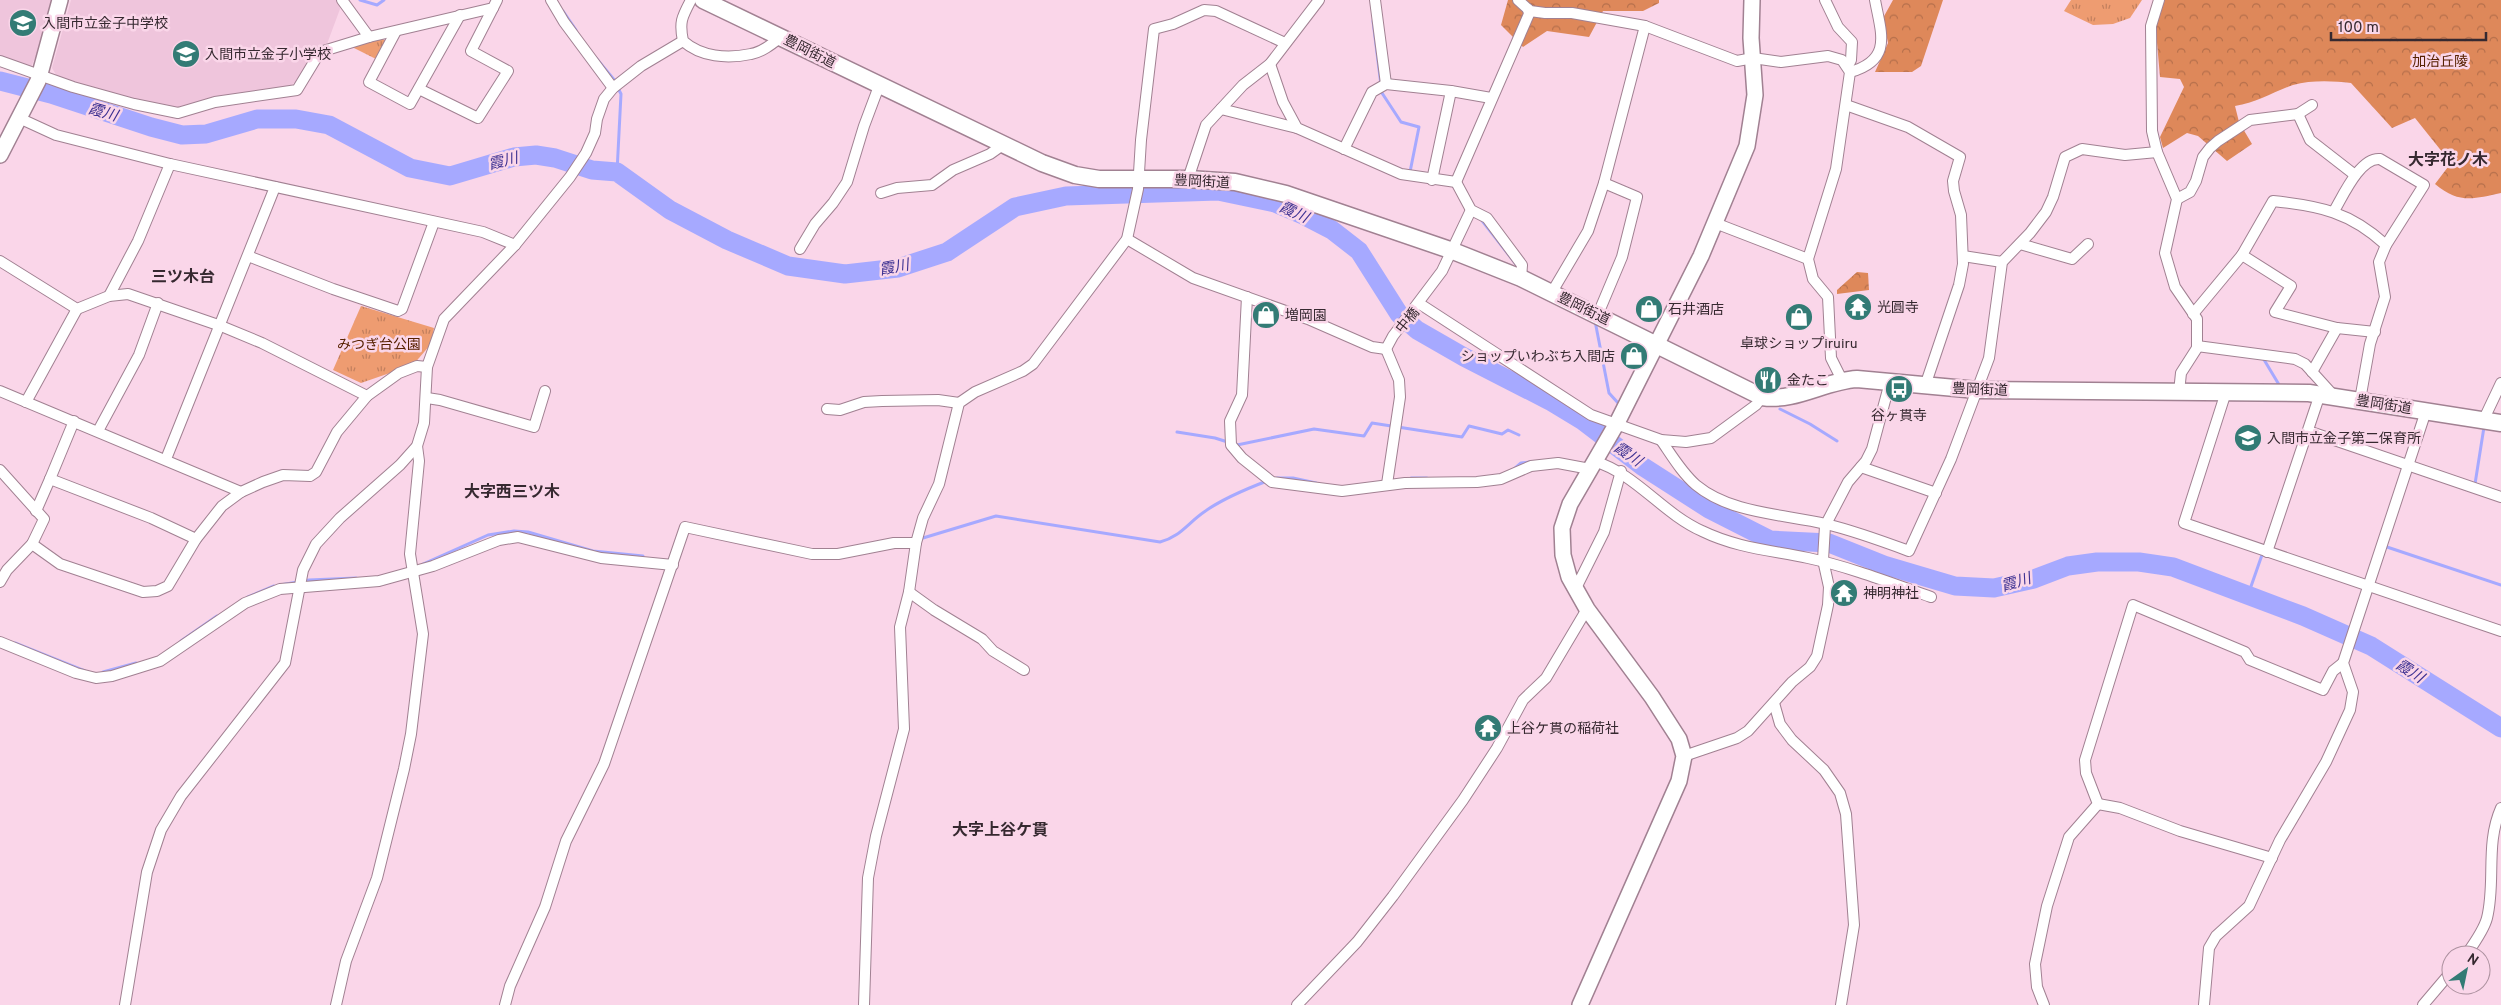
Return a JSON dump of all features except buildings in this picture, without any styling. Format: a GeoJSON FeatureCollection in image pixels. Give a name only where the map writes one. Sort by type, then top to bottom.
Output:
{"type":"FeatureCollection","features":[{"type":"Feature","properties":{"kind":"main road","name":"豊岡街道"},"geometry":{"type":"LineString","coordinates":[[703,0],[1042,163],[1075,175],[1138,184],[1188,179],[1235,182],[1286,194],[1453,251],[1521,278],[1598,314],[1762,396],[1782,398],[1798,395],[1842,380],[1856,379],[1977,390],[2226,392],[2327,395],[2501,423]]}},
{"type":"Feature","properties":{"kind":"street"},"geometry":{"type":"LineString","coordinates":[[0,155],[39,78],[60,0]]}},
{"type":"Feature","properties":{"kind":"street"},"geometry":{"type":"LineString","coordinates":[[342,0],[368,37]]}},
{"type":"Feature","properties":{"kind":"street"},"geometry":{"type":"LineString","coordinates":[[551,0],[564,22],[616,86]]}},
{"type":"Feature","properties":{"kind":"street"},"geometry":{"type":"LineString","coordinates":[[691,0],[680,20],[683,41],[702,54],[713,56],[751,54],[767,47],[781,37]]}},
{"type":"Feature","properties":{"kind":"street"},"geometry":{"type":"LineString","coordinates":[[1188,179],[1206,125],[1243,85],[1270,64],[1319,0]]}},
{"type":"Feature","properties":{"kind":"street"},"geometry":{"type":"LineString","coordinates":[[1375,0],[1386,84]]}},
{"type":"Feature","properties":{"kind":"street"},"geometry":{"type":"LineString","coordinates":[[1518,0],[1528,9],[1545,13],[1572,13],[1645,26],[1737,61],[1753,58],[1781,62],[1828,56],[1842,60],[1849,69]]}},
{"type":"Feature","properties":{"kind":"street"},"geometry":{"type":"LineString","coordinates":[[1580,1005],[1679,781],[1684,756],[1674,730],[1587,608],[1576,588],[1565,566],[1561,542],[1562,528],[1570,504],[1616,425],[1657,344],[1715,223],[1747,146],[1751,131],[1755,95],[1751,38],[1752,0]]}},
{"type":"Feature","properties":{"kind":"street"},"geometry":{"type":"LineString","coordinates":[[1825,0],[1838,26],[1852,42],[1851,60],[1836,169],[1808,260],[1813,279],[1828,297],[1831,358],[1842,380]]}},
{"type":"Feature","properties":{"kind":"street"},"geometry":{"type":"LineString","coordinates":[[1849,69],[1867,67],[1879,52],[1882,43],[1882,29],[1876,5],[1885,0]]}},
{"type":"Feature","properties":{"kind":"street"},"geometry":{"type":"LineString","coordinates":[[2159,0],[2151,26],[2152,131],[2157,152],[2177,199],[2165,253],[2175,287],[2197,319],[2197,346],[2181,373],[2179,392]]}},
{"type":"Feature","properties":{"kind":"street"},"geometry":{"type":"LineString","coordinates":[[0,61],[39,78],[134,104],[178,113],[215,102],[297,90],[320,52],[368,37],[395,33],[495,4]]}},
{"type":"Feature","properties":{"kind":"street"},"geometry":{"type":"LineString","coordinates":[[419,90],[478,118],[508,71],[471,51],[495,4]]}},
{"type":"Feature","properties":{"kind":"street"},"geometry":{"type":"LineString","coordinates":[[1456,182],[1529,14],[1528,9]]}},
{"type":"Feature","properties":{"kind":"street"},"geometry":{"type":"LineString","coordinates":[[864,1005],[868,878],[876,836],[904,729],[900,627],[916,543],[923,518],[939,484],[959,403],[975,392],[1023,371],[1033,364],[1127,238],[1133,218],[1138,184],[1154,29],[1204,10],[1216,12],[1285,43]]}},
{"type":"Feature","properties":{"kind":"street"},"geometry":{"type":"LineString","coordinates":[[395,33],[369,82],[410,104],[460,15]]}},
{"type":"Feature","properties":{"kind":"street"},"geometry":{"type":"LineString","coordinates":[[1552,292],[1588,231],[1604,183],[1645,26]]}},
{"type":"Feature","properties":{"kind":"street"},"geometry":{"type":"LineString","coordinates":[[125,1005],[147,872],[161,830],[181,796],[285,663],[299,587],[309,555],[325,532],[400,466],[417,446],[424,423],[427,398],[427,367],[444,319],[515,245],[570,177],[586,153],[595,133],[597,119],[604,99],[616,86],[668,49],[683,41]]}},
{"type":"Feature","properties":{"kind":"street"},"geometry":{"type":"LineString","coordinates":[[1270,64],[1283,102],[1297,128]]}},
{"type":"Feature","properties":{"kind":"street"},"geometry":{"type":"LineString","coordinates":[[1344,149],[1372,92],[1386,84],[1451,91],[1491,98]]}},
{"type":"Feature","properties":{"kind":"street"},"geometry":{"type":"LineString","coordinates":[[800,250],[815,224],[833,203],[847,182],[864,126],[880,86]]}},
{"type":"Feature","properties":{"kind":"street"},"geometry":{"type":"LineString","coordinates":[[1432,180],[1451,91]]}},
{"type":"Feature","properties":{"kind":"street"},"geometry":{"type":"LineString","coordinates":[[1846,105],[1908,128],[1960,157],[1954,186],[1961,215],[1963,256],[1959,285],[1925,386]]}},
{"type":"Feature","properties":{"kind":"street"},"geometry":{"type":"LineString","coordinates":[[2177,199],[2190,192],[2204,158],[2210,148],[2218,141],[2250,120],[2298,114],[2312,105]]}},
{"type":"Feature","properties":{"kind":"street"},"geometry":{"type":"LineString","coordinates":[[1221,109],[1297,128],[1401,174],[1456,182]]}},
{"type":"Feature","properties":{"kind":"street"},"geometry":{"type":"LineString","coordinates":[[21,114],[56,135],[170,164],[483,232],[515,245]]}},
{"type":"Feature","properties":{"kind":"street"},"geometry":{"type":"LineString","coordinates":[[2298,114],[2310,140],[2355,175]]}},
{"type":"Feature","properties":{"kind":"street"},"geometry":{"type":"LineString","coordinates":[[881,194],[897,188],[932,184],[953,170],[990,154],[1004,144]]}},
{"type":"Feature","properties":{"kind":"street"},"geometry":{"type":"LineString","coordinates":[[1661,440],[1683,472],[1697,486],[1716,497],[1756,510],[1826,525],[1909,551],[1951,459],[1989,358],[2002,262],[2030,233],[2050,204],[2065,157],[2082,149],[2125,155],[2157,152]]}},
{"type":"Feature","properties":{"kind":"street"},"geometry":{"type":"LineString","coordinates":[[2334,211],[2355,175],[2370,160],[2380,159],[2424,185],[2386,244],[2379,262],[2385,297],[2374,332],[2360,400]]}},
{"type":"Feature","properties":{"kind":"street"},"geometry":{"type":"LineString","coordinates":[[109,296],[138,241],[170,164]]}},
{"type":"Feature","properties":{"kind":"street"},"geometry":{"type":"LineString","coordinates":[[1456,182],[1471,210],[1487,218],[1522,265],[1521,278]]}},
{"type":"Feature","properties":{"kind":"street"},"geometry":{"type":"LineString","coordinates":[[1598,314],[1622,257],[1636,197],[1604,183]]}},
{"type":"Feature","properties":{"kind":"street"},"geometry":{"type":"LineString","coordinates":[[166,460],[275,187]]}},
{"type":"Feature","properties":{"kind":"street"},"geometry":{"type":"LineString","coordinates":[[2193,314],[2242,255],[2273,201],[2314,205],[2334,211],[2360,224],[2386,244]]}},
{"type":"Feature","properties":{"kind":"street","name":"中橋"},"geometry":{"type":"LineString","coordinates":[[1386,349],[1442,271],[1471,210]]}},
{"type":"Feature","properties":{"kind":"street"},"geometry":{"type":"LineString","coordinates":[[248,256],[333,289],[398,311],[402,308],[434,222]]}},
{"type":"Feature","properties":{"kind":"street"},"geometry":{"type":"LineString","coordinates":[[1715,223],[1808,260]]}},
{"type":"Feature","properties":{"kind":"street"},"geometry":{"type":"LineString","coordinates":[[1127,238],[1193,278],[1308,319],[1372,347],[1386,349],[1398,380],[1400,397],[1388,484]]}},
{"type":"Feature","properties":{"kind":"street"},"geometry":{"type":"LineString","coordinates":[[2020,244],[2072,259],[2088,244]]}},
{"type":"Feature","properties":{"kind":"street"},"geometry":{"type":"LineString","coordinates":[[2242,255],[2291,286],[2275,312],[2338,328],[2374,332]]}},
{"type":"Feature","properties":{"kind":"street"},"geometry":{"type":"LineString","coordinates":[[1963,256],[2002,262]]}},
{"type":"Feature","properties":{"kind":"street"},"geometry":{"type":"LineString","coordinates":[[0,261],[77,309]]}},
{"type":"Feature","properties":{"kind":"street"},"geometry":{"type":"LineString","coordinates":[[26,402],[77,309],[109,296],[128,294],[221,326],[262,343],[367,396]]}},
{"type":"Feature","properties":{"kind":"street"},"geometry":{"type":"LineString","coordinates":[[1246,296],[1242,395],[1230,422],[1230,445],[1242,458],[1272,482],[1342,491],[1388,484],[1501,479],[1531,466],[1558,462],[1595,461],[1621,471],[1681,520],[1703,532],[1748,548],[1823,561],[1931,597]]}},
{"type":"Feature","properties":{"kind":"street"},"geometry":{"type":"LineString","coordinates":[[98,431],[139,355],[158,303]]}},
{"type":"Feature","properties":{"kind":"street"},"geometry":{"type":"LineString","coordinates":[[1420,304],[1591,414],[1616,425],[1661,440],[1686,442],[1711,438],[1756,405],[1762,396]]}},
{"type":"Feature","properties":{"kind":"street"},"geometry":{"type":"LineString","coordinates":[[2312,372],[2338,328]]}},
{"type":"Feature","properties":{"kind":"street"},"geometry":{"type":"LineString","coordinates":[[2197,346],[2295,359],[2305,364],[2327,395],[2308,431],[2267,552]]}},
{"type":"Feature","properties":{"kind":"street"},"geometry":{"type":"LineString","coordinates":[[32,544],[60,564],[143,592],[157,592],[168,586],[196,539],[222,506],[241,492],[283,475],[310,476],[316,472],[337,432],[367,396],[399,373],[417,366],[427,367]]}},
{"type":"Feature","properties":{"kind":"street"},"geometry":{"type":"LineString","coordinates":[[1684,756],[1737,738],[1748,731],[1774,702],[1810,667],[1817,656],[1828,605],[1829,587],[1823,561],[1826,525],[1848,482],[1861,467],[1872,449],[1890,382]]}},
{"type":"Feature","properties":{"kind":"street"},"geometry":{"type":"LineString","coordinates":[[2483,421],[2501,383]]}},
{"type":"Feature","properties":{"kind":"street"},"geometry":{"type":"LineString","coordinates":[[0,391],[241,492]]}},
{"type":"Feature","properties":{"kind":"street"},"geometry":{"type":"LineString","coordinates":[[427,398],[534,427],[545,391]]}},
{"type":"Feature","properties":{"kind":"street"},"geometry":{"type":"LineString","coordinates":[[2226,392],[2184,523],[2501,631]]}},
{"type":"Feature","properties":{"kind":"street"},"geometry":{"type":"LineString","coordinates":[[827,409],[840,410],[864,402],[882,400],[938,400],[959,403]]}},
{"type":"Feature","properties":{"kind":"street"},"geometry":{"type":"LineString","coordinates":[[2098,804],[2086,773],[2085,760],[2133,605],[2245,652],[2250,660],[2323,690],[2333,671],[2344,659],[2426,411]]}},
{"type":"Feature","properties":{"kind":"street"},"geometry":{"type":"LineString","coordinates":[[36,511],[74,421]]}},
{"type":"Feature","properties":{"kind":"street"},"geometry":{"type":"LineString","coordinates":[[2308,431],[2501,497]]}},
{"type":"Feature","properties":{"kind":"street"},"geometry":{"type":"LineString","coordinates":[[336,1005],[346,961],[377,878],[404,769],[410,734],[423,634],[410,554],[419,461],[417,446]]}},
{"type":"Feature","properties":{"kind":"street"},"geometry":{"type":"LineString","coordinates":[[1861,467],[1936,493]]}},
{"type":"Feature","properties":{"kind":"street"},"geometry":{"type":"LineString","coordinates":[[0,470],[44,519],[32,544],[7,570],[0,582]]}},
{"type":"Feature","properties":{"kind":"street"},"geometry":{"type":"LineString","coordinates":[[1576,588],[1604,532],[1621,471]]}},
{"type":"Feature","properties":{"kind":"street"},"geometry":{"type":"LineString","coordinates":[[50,479],[151,518],[196,539]]}},
{"type":"Feature","properties":{"kind":"street"},"geometry":{"type":"LineString","coordinates":[[504,1005],[510,986],[546,907],[566,841],[604,764],[685,527],[812,554],[838,554],[894,543],[916,543]]}},
{"type":"Feature","properties":{"kind":"street"},"geometry":{"type":"LineString","coordinates":[[0,642],[96,678],[112,676],[160,661],[245,603],[262,595],[280,589],[379,581],[412,573],[499,540],[518,537],[601,558],[673,565]]}},
{"type":"Feature","properties":{"kind":"street"},"geometry":{"type":"LineString","coordinates":[[908,592],[982,639],[992,651],[1024,670]]}},
{"type":"Feature","properties":{"kind":"street"},"geometry":{"type":"LineString","coordinates":[[1297,1005],[1357,942],[1393,896],[1468,792],[1497,748],[1523,700],[1546,678],[1587,608]]}},
{"type":"Feature","properties":{"kind":"street"},"geometry":{"type":"LineString","coordinates":[[2204,1005],[2209,948],[2216,936],[2249,906],[2296,812],[2326,762],[2350,710],[2353,692],[2344,659]]}},
{"type":"Feature","properties":{"kind":"street"},"geometry":{"type":"LineString","coordinates":[[1774,702],[1780,724],[1792,740],[1824,770],[1840,792],[1846,814],[1854,925],[1841,1005]]}},
{"type":"Feature","properties":{"kind":"street"},"geometry":{"type":"LineString","coordinates":[[2098,804],[2120,808],[2180,831],[2272,858]]}},
{"type":"Feature","properties":{"kind":"street"},"geometry":{"type":"LineString","coordinates":[[2044,1005],[2037,987],[2035,964],[2047,906],[2069,836],[2098,804]]}},
{"type":"Feature","properties":{"kind":"street"},"geometry":{"type":"LineString","coordinates":[[2472,945],[2486,920],[2490,899],[2492,834],[2501,808]]}},
{"type":"Feature","properties":{"kind":"street"},"geometry":{"type":"LineString","coordinates":[[2423,1005],[2441,984]]}},
{"type":"Feature","properties":{"kind":"shaded area","name":"入間市立金子中学校"},"geometry":{"type":"Polygon","coordinates":[[[0,0],[53,0],[40,46],[31,67],[0,57],[0,0]]]}},
{"type":"Feature","properties":{"kind":"shaded area","name":"入間市立金子小学校"},"geometry":{"type":"Polygon","coordinates":[[[71,0],[338,0],[340,9],[327,44],[321,48],[299,80],[286,88],[178,109],[118,96],[58,78],[52,68],[71,0]]]}},
{"type":"Feature","properties":{"kind":"green space"},"geometry":{"type":"Polygon","coordinates":[[[1508,0],[1659,0],[1659,3],[1643,11],[1603,11],[1589,37],[1547,31],[1523,47],[1501,25],[1508,0]]]}},
{"type":"Feature","properties":{"kind":"green space"},"geometry":{"type":"Polygon","coordinates":[[[1893,0],[1943,0],[1921,66],[1912,72],[1875,72],[1888,43],[1883,18],[1893,0]]]}},
{"type":"Feature","properties":{"kind":"green space"},"geometry":{"type":"Polygon","coordinates":[[[2071,0],[2142,0],[2130,18],[2113,24],[2093,25],[2064,11],[2071,0]]]}},
{"type":"Feature","properties":{"kind":"green space","name":"加治丘陵"},"geometry":{"type":"Polygon","coordinates":[[[2165,0],[2501,0],[2501,193],[2474,198],[2459,197],[2452,195],[2435,184],[2451,163],[2415,118],[2392,128],[2351,83],[2322,81],[2300,83],[2235,106],[2239,122],[2252,144],[2227,161],[2198,136],[2187,133],[2163,148],[2160,137],[2184,87],[2180,79],[2160,77],[2155,20],[2165,0]]]}},
{"type":"Feature","properties":{"kind":"green space"},"geometry":{"type":"Polygon","coordinates":[[[382,39],[387,41],[378,60],[352,47],[382,39]]]}},
{"type":"Feature","properties":{"kind":"green space"},"geometry":{"type":"Polygon","coordinates":[[[1857,272],[1868,273],[1869,290],[1837,294],[1837,290],[1857,272]]]}},
{"type":"Feature","properties":{"kind":"green space","name":"みつぎ台公園"},"geometry":{"type":"Polygon","coordinates":[[[361,306],[434,328],[431,344],[413,365],[361,383],[333,370],[361,306]]]}},
{"type":"Feature","properties":{"kind":"waterway"},"geometry":{"type":"LineString","coordinates":[[360,0],[377,5],[384,0]]}},
{"type":"Feature","properties":{"kind":"waterway"},"geometry":{"type":"LineString","coordinates":[[563,11],[576,30]]}},
{"type":"Feature","properties":{"kind":"waterway"},"geometry":{"type":"LineString","coordinates":[[1373,21],[1382,93],[1401,122],[1419,127],[1410,172]]}},
{"type":"Feature","properties":{"kind":"waterway"},"geometry":{"type":"LineString","coordinates":[[596,58],[616,82]]}},
{"type":"Feature","properties":{"kind":"waterway","name":"霞川"},"geometry":{"type":"LineString","coordinates":[[0,81],[51,94],[151,127],[182,135],[206,134],[257,119],[296,119],[329,125],[410,168],[450,176],[514,157],[536,155],[555,158],[592,170],[617,172],[670,210],[727,240],[788,266],[845,274],[898,268],[947,252],[1015,207],[1066,196],[1218,191],[1275,203],[1332,230],[1359,251],[1399,314],[1417,330],[1464,357],[1550,401],[1583,421],[1642,466],[1709,509],[1770,540],[1829,543],[1884,565],[1955,586],[1994,588],[2034,579],[2068,566],[2097,562],[2139,562],[2173,567],[2303,616],[2371,646],[2501,728]]}},
{"type":"Feature","properties":{"kind":"waterway"},"geometry":{"type":"LineString","coordinates":[[617,172],[621,94],[618,88]]}},
{"type":"Feature","properties":{"kind":"waterway"},"geometry":{"type":"LineString","coordinates":[[1480,218],[1519,268]]}},
{"type":"Feature","properties":{"kind":"waterway"},"geometry":{"type":"LineString","coordinates":[[1595,321],[1609,393],[1619,404]]}},
{"type":"Feature","properties":{"kind":"waterway"},"geometry":{"type":"LineString","coordinates":[[2263,358],[2281,388]]}},
{"type":"Feature","properties":{"kind":"waterway"},"geometry":{"type":"LineString","coordinates":[[1780,409],[1810,424],[1837,441]]}},
{"type":"Feature","properties":{"kind":"waterway"},"geometry":{"type":"LineString","coordinates":[[1177,432],[1215,438],[1237,445],[1314,429],[1364,436],[1372,423],[1462,437],[1469,426],[1502,434],[1508,430],[1519,435]]}},
{"type":"Feature","properties":{"kind":"waterway"},"geometry":{"type":"LineString","coordinates":[[2475,484],[2484,427]]}},
{"type":"Feature","properties":{"kind":"waterway"},"geometry":{"type":"LineString","coordinates":[[1514,469],[1521,463],[1530,462]]}},
{"type":"Feature","properties":{"kind":"waterway"},"geometry":{"type":"LineString","coordinates":[[1277,478],[1293,478],[1316,483]]}},
{"type":"Feature","properties":{"kind":"waterway"},"geometry":{"type":"LineString","coordinates":[[1411,478],[1427,478]]}},
{"type":"Feature","properties":{"kind":"waterway"},"geometry":{"type":"LineString","coordinates":[[923,538],[996,516],[1160,542],[1173,537],[1198,516],[1218,503],[1267,481]]}},
{"type":"Feature","properties":{"kind":"waterway"},"geometry":{"type":"LineString","coordinates":[[423,564],[488,535],[514,531],[528,532],[593,551],[643,556]]}},
{"type":"Feature","properties":{"kind":"waterway"},"geometry":{"type":"LineString","coordinates":[[2384,546],[2501,585]]}},
{"type":"Feature","properties":{"kind":"waterway"},"geometry":{"type":"LineString","coordinates":[[2248,595],[2263,552]]}},
{"type":"Feature","properties":{"kind":"waterway"},"geometry":{"type":"LineString","coordinates":[[280,585],[309,580],[356,578]]}},
{"type":"Feature","properties":{"kind":"waterway"},"geometry":{"type":"LineString","coordinates":[[248,597],[274,586]]}},
{"type":"Feature","properties":{"kind":"waterway"},"geometry":{"type":"LineString","coordinates":[[181,641],[217,616]]}},
{"type":"Feature","properties":{"kind":"waterway"},"geometry":{"type":"LineString","coordinates":[[15,643],[85,671]]}},
{"type":"Feature","properties":{"kind":"waterway"},"geometry":{"type":"LineString","coordinates":[[103,672],[136,663]]}},
{"type":"Feature","properties":{"kind":"place","name":"入間市立金子中学校"},"geometry":{"type":"Point","coordinates":[23,23]}},
{"type":"Feature","properties":{"kind":"place","name":"入間市立金子小学校"},"geometry":{"type":"Point","coordinates":[186,54]}},
{"type":"Feature","properties":{"kind":"place","name":"光圓寺"},"geometry":{"type":"Point","coordinates":[1858,307]}},
{"type":"Feature","properties":{"kind":"place","name":"石井酒店"},"geometry":{"type":"Point","coordinates":[1649,309]}},
{"type":"Feature","properties":{"kind":"place","name":"増岡園"},"geometry":{"type":"Point","coordinates":[1266,315]}},
{"type":"Feature","properties":{"kind":"place","name":"卓球ショップiruiru"},"geometry":{"type":"Point","coordinates":[1799,317]}},
{"type":"Feature","properties":{"kind":"place","name":"ショップいわぶち入間店"},"geometry":{"type":"Point","coordinates":[1634,356]}},
{"type":"Feature","properties":{"kind":"place","name":"金たこ"},"geometry":{"type":"Point","coordinates":[1768,380]}},
{"type":"Feature","properties":{"kind":"place","name":"谷ヶ貫寺"},"geometry":{"type":"Point","coordinates":[1899,389]}},
{"type":"Feature","properties":{"kind":"place","name":"入間市立金子第二保育所"},"geometry":{"type":"Point","coordinates":[2248,438]}},
{"type":"Feature","properties":{"kind":"place","name":"神明神社"},"geometry":{"type":"Point","coordinates":[1844,593]}},
{"type":"Feature","properties":{"kind":"place","name":"上谷ケ貫の稲荷社"},"geometry":{"type":"Point","coordinates":[1488,728]}},
{"type":"Feature","properties":{"kind":"district","name":"大字花ノ木"},"geometry":{"type":"Point","coordinates":[2448,159]}},
{"type":"Feature","properties":{"kind":"district","name":"三ツ木台"},"geometry":{"type":"Point","coordinates":[183,276]}},
{"type":"Feature","properties":{"kind":"district","name":"大字西三ツ木"},"geometry":{"type":"Point","coordinates":[512,491]}},
{"type":"Feature","properties":{"kind":"district","name":"大字上谷ケ貫"},"geometry":{"type":"Point","coordinates":[1000,829]}}]}
